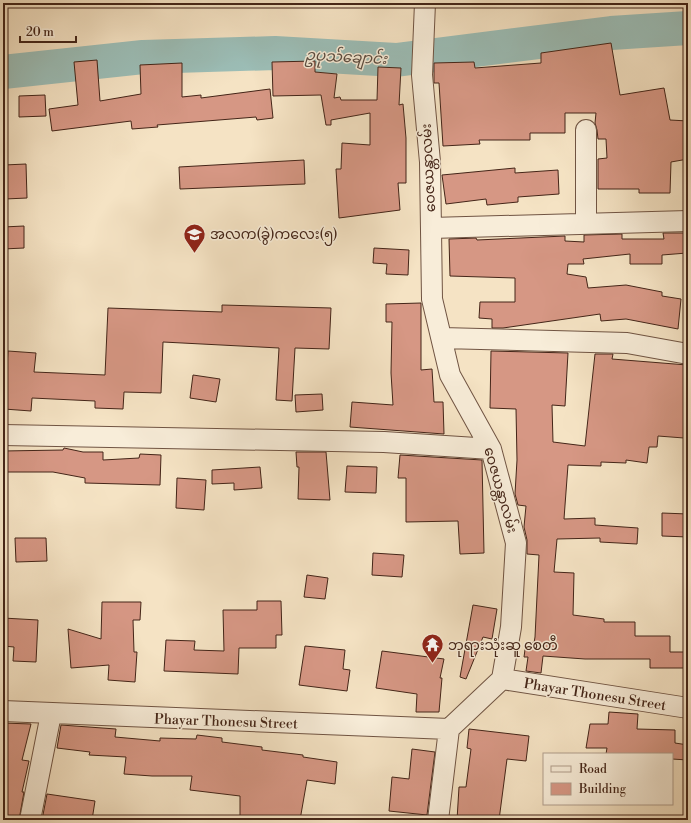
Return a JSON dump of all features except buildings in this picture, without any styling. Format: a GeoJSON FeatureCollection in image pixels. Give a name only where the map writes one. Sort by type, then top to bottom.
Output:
{"type":"FeatureCollection","features":[{"type":"Feature","properties":{"kind":"street","name":"ဝေဇယန္တာလမ်း"},"geometry":{"type":"LineString","coordinates":[[425,3],[422,75],[430,162],[432,299],[450,375],[491,449],[516,543],[511,627],[502,679]]}},
{"type":"Feature","properties":{"kind":"street"},"geometry":{"type":"LineString","coordinates":[[586,130],[586,224]]}},
{"type":"Feature","properties":{"kind":"street"},"geometry":{"type":"LineString","coordinates":[[431,228],[688,221]]}},
{"type":"Feature","properties":{"kind":"street"},"geometry":{"type":"LineString","coordinates":[[442,338],[627,343],[688,354]]}},
{"type":"Feature","properties":{"kind":"street"},"geometry":{"type":"LineString","coordinates":[[3,434],[384,442],[491,449]]}},
{"type":"Feature","properties":{"kind":"street"},"geometry":{"type":"LineString","coordinates":[[438,820],[449,729],[502,679]]}},
{"type":"Feature","properties":{"kind":"street","name":"Phayar Thonesu Street"},"geometry":{"type":"LineString","coordinates":[[502,679],[688,708]]}},
{"type":"Feature","properties":{"kind":"street","name":"Phayar Thonesu Street"},"geometry":{"type":"LineString","coordinates":[[3,711],[449,729]]}},
{"type":"Feature","properties":{"kind":"street"},"geometry":{"type":"LineString","coordinates":[[30,820],[51,714]]}},
{"type":"Feature","properties":{"kind":"waterway","name":"ဥပုသ်ချောင်း"},"geometry":{"type":"LineString","coordinates":[[3,72],[143,57],[275,53],[396,60],[611,33],[688,28]]}},
{"type":"Feature","properties":{"kind":"place","name":"အလက(ခွဲ)ကလေး(၅)"},"geometry":{"type":"Point","coordinates":[194,254]}},
{"type":"Feature","properties":{"kind":"place","name":"ဘုရားသုံးဆူ စေတီ"},"geometry":{"type":"Point","coordinates":[432,664]}}]}
